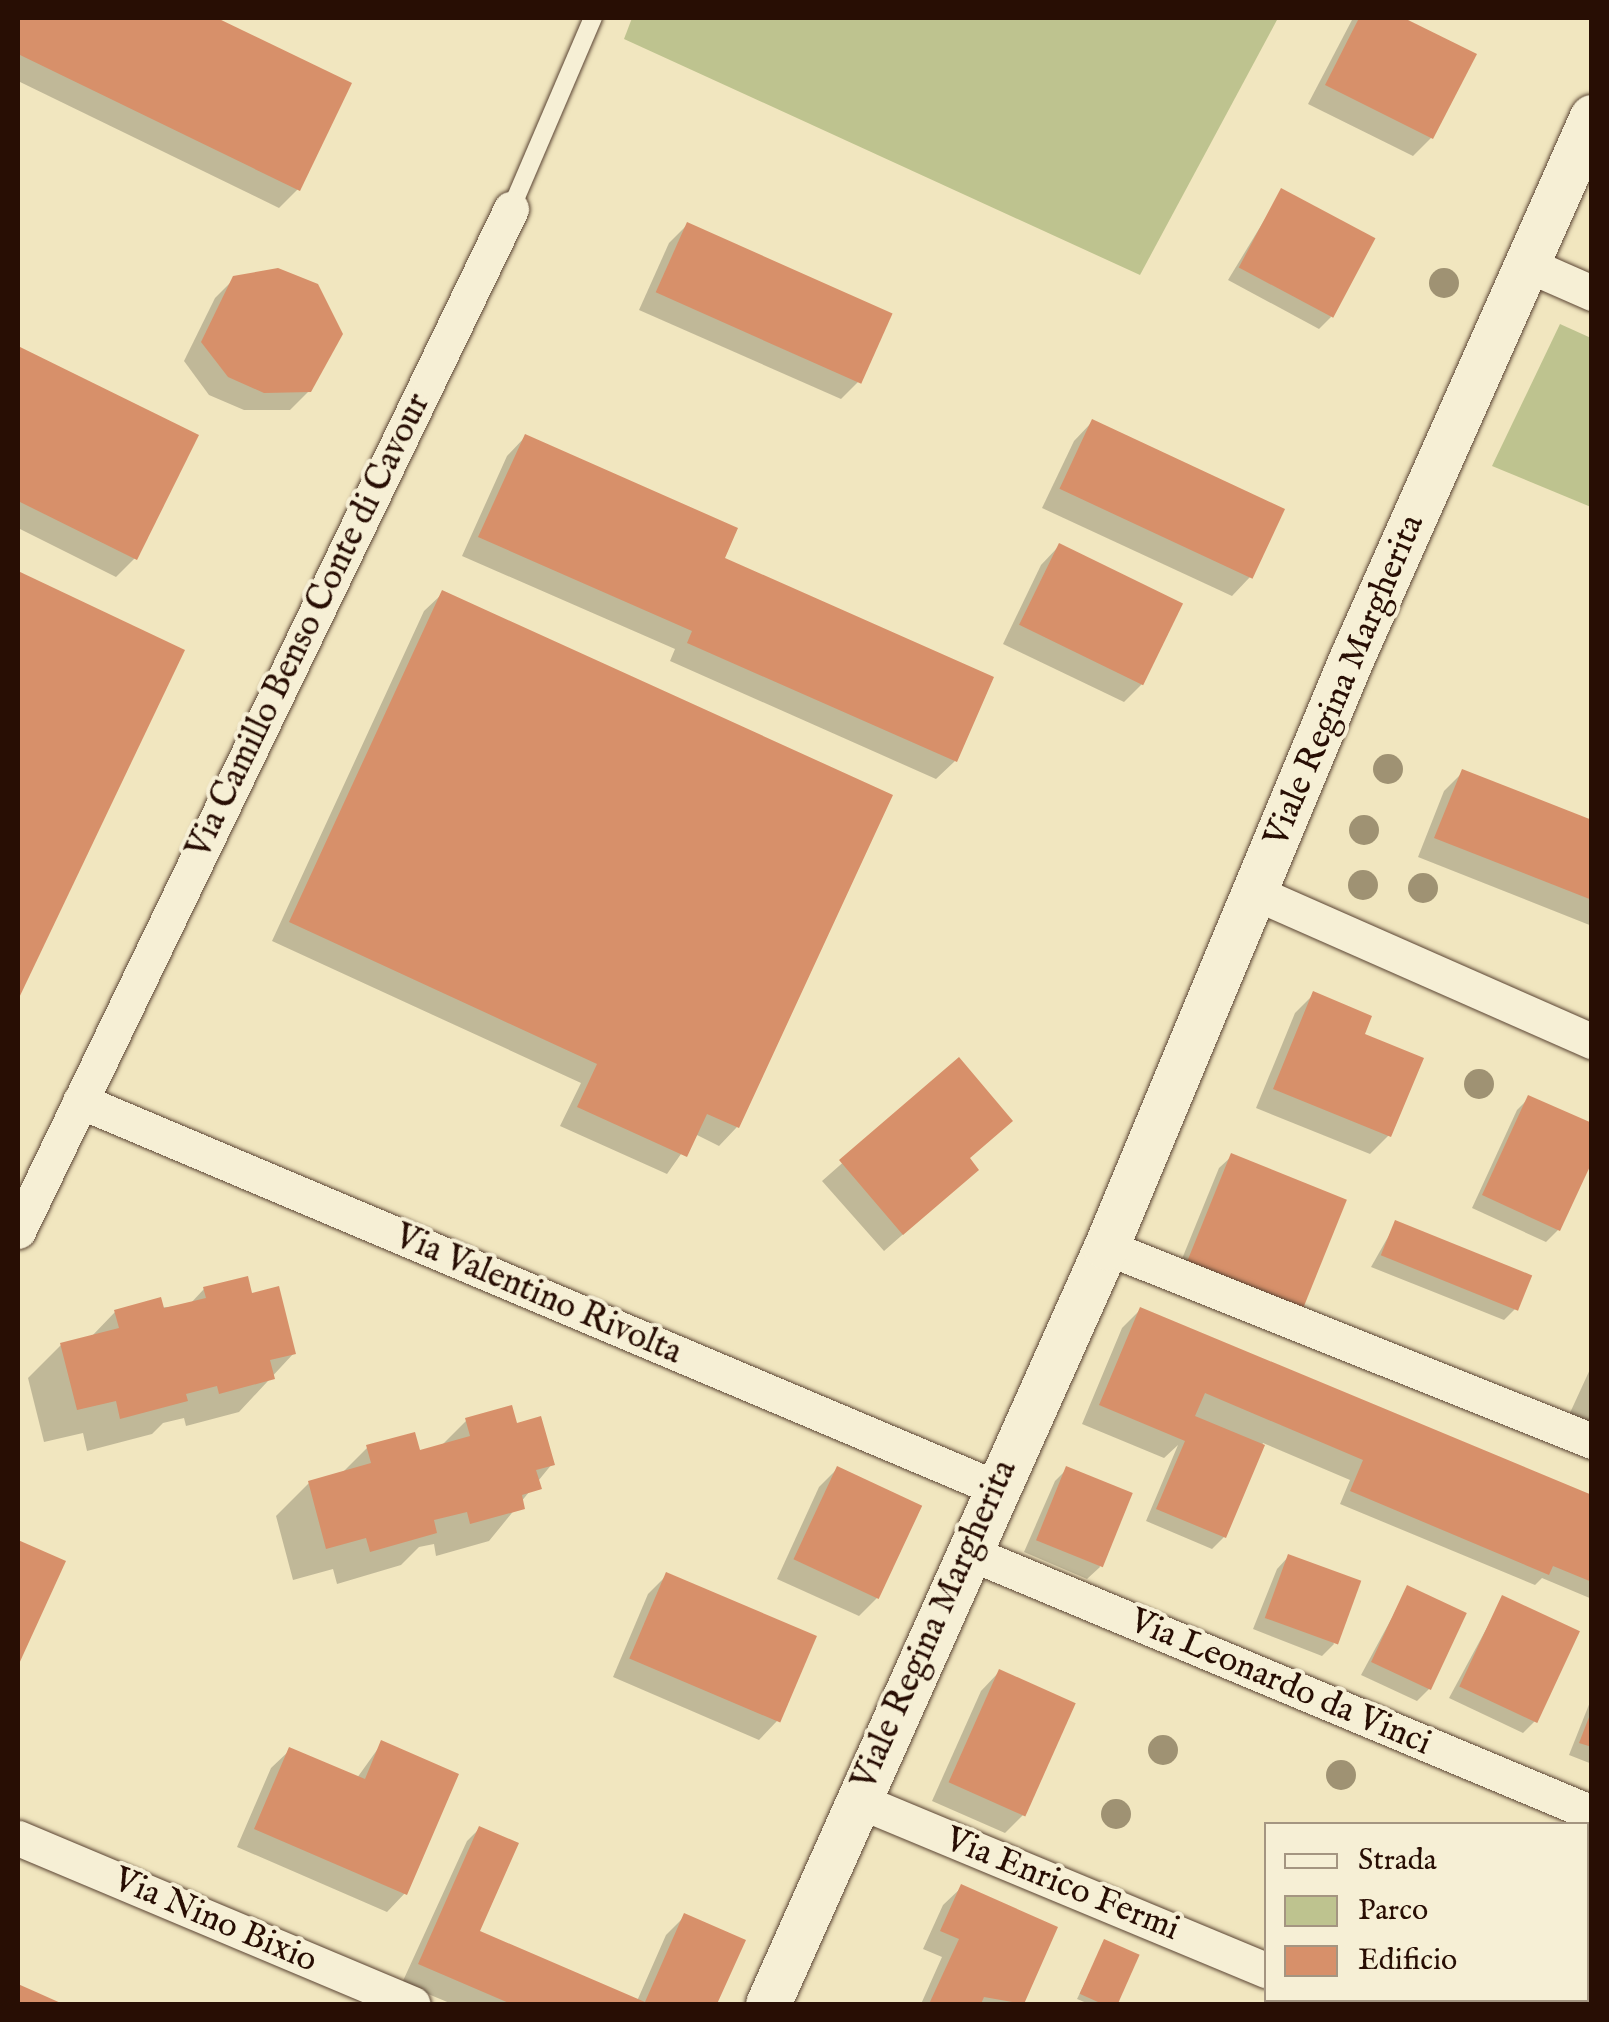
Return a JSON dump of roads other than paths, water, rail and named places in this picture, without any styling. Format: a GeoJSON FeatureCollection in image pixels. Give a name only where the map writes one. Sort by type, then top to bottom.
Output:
{"type":"FeatureCollection","features":[{"type":"Feature","properties":{"kind":"street","name":"Viale Regina Margherita"},"geometry":{"type":"LineString","coordinates":[[768,2004],[1106,1248],[1592,117]]}},
{"type":"Feature","properties":{"kind":"street","name":"Via Camillo Benso Conte di Cavour"},"geometry":{"type":"LineString","coordinates":[[18,1232],[511,209]]}},
{"type":"Feature","properties":{"kind":"street"},"geometry":{"type":"LineString","coordinates":[[1526,264],[1592,294]]}},
{"type":"Feature","properties":{"kind":"street"},"geometry":{"type":"LineString","coordinates":[[1256,893],[1592,1041]]}},
{"type":"Feature","properties":{"kind":"street","name":"Via Valentino Rivolta"},"geometry":{"type":"LineString","coordinates":[[80,1101],[996,1488]]}},
{"type":"Feature","properties":{"kind":"street"},"geometry":{"type":"LineString","coordinates":[[1106,1248],[1592,1441]]}},
{"type":"Feature","properties":{"kind":"street","name":"Via Leonardo da Vinci"},"geometry":{"type":"LineString","coordinates":[[968,1552],[1592,1813]]}},
{"type":"Feature","properties":{"kind":"street","name":"Via Enrico Fermi"},"geometry":{"type":"LineString","coordinates":[[857,1800],[1264,1969]]}},
{"type":"Feature","properties":{"kind":"street","name":"Via Nino Bixio"},"geometry":{"type":"LineString","coordinates":[[18,1838],[412,2004]]}},
{"type":"Feature","properties":{"kind":"lane","name":"Via Camillo Benso Conte di Cavour"},"geometry":{"type":"LineString","coordinates":[[511,209],[593,18]]}}]}
